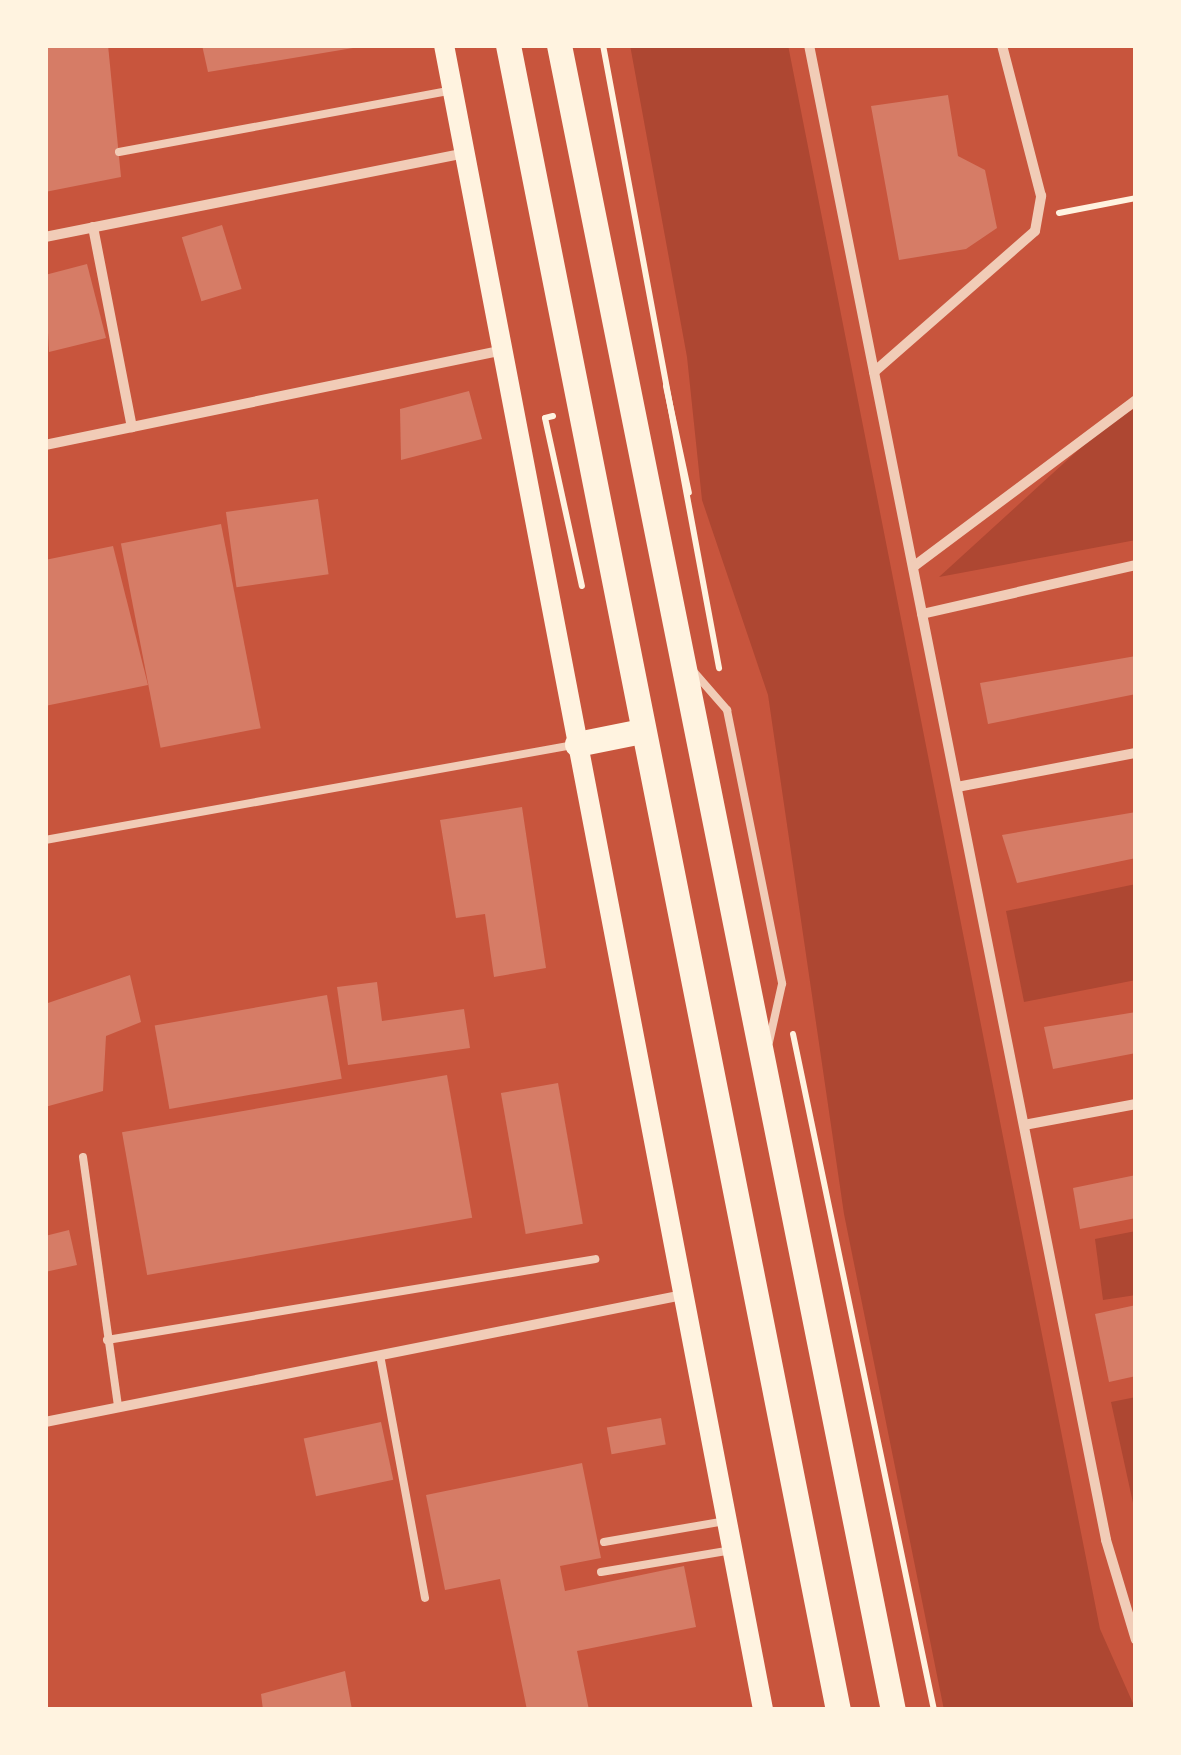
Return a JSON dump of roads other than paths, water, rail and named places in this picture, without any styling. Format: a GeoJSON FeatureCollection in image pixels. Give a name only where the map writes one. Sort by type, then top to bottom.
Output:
{"type":"FeatureCollection","features":[{"type":"Feature","properties":{"kind":"main road"},"geometry":{"type":"LineString","coordinates":[[444,45],[762,1710]]}},
{"type":"Feature","properties":{"kind":"main road"},"geometry":{"type":"LineString","coordinates":[[508,45],[838,1710]]}},
{"type":"Feature","properties":{"kind":"main road"},"geometry":{"type":"LineString","coordinates":[[559,45],[676,652],[893,1710]]}},
{"type":"Feature","properties":{"kind":"main road"},"geometry":{"type":"LineString","coordinates":[[578,744],[642,731]]}},
{"type":"Feature","properties":{"kind":"street"},"geometry":{"type":"LineString","coordinates":[[809,45],[1123,1612],[1136,1640]]}},
{"type":"Feature","properties":{"kind":"street"},"geometry":{"type":"LineString","coordinates":[[874,372],[1023,250],[1040,217],[1002,45]]}},
{"type":"Feature","properties":{"kind":"street"},"geometry":{"type":"LineString","coordinates":[[45,237],[464,153]]}},
{"type":"Feature","properties":{"kind":"street"},"geometry":{"type":"LineString","coordinates":[[93,227],[132,427]]}},
{"type":"Feature","properties":{"kind":"street"},"geometry":{"type":"LineString","coordinates":[[45,445],[503,350]]}},
{"type":"Feature","properties":{"kind":"street"},"geometry":{"type":"LineString","coordinates":[[913,567],[1136,400]]}},
{"type":"Feature","properties":{"kind":"street"},"geometry":{"type":"LineString","coordinates":[[922,614],[1136,566]]}},
{"type":"Feature","properties":{"kind":"street"},"geometry":{"type":"LineString","coordinates":[[957,788],[1136,752]]}},
{"type":"Feature","properties":{"kind":"street"},"geometry":{"type":"LineString","coordinates":[[1024,1125],[1136,1104]]}},
{"type":"Feature","properties":{"kind":"street"},"geometry":{"type":"LineString","coordinates":[[45,1422],[683,1295]]}},
{"type":"Feature","properties":{"kind":"street"},"geometry":{"type":"LineString","coordinates":[[1123,1612],[1136,1610]]}},
{"type":"Feature","properties":{"kind":"lane"},"geometry":{"type":"LineString","coordinates":[[119,152],[452,90]]}},
{"type":"Feature","properties":{"kind":"lane"},"geometry":{"type":"LineString","coordinates":[[676,652],[727,710],[782,984],[761,1075]]}},
{"type":"Feature","properties":{"kind":"lane"},"geometry":{"type":"LineString","coordinates":[[45,840],[578,744]]}},
{"type":"Feature","properties":{"kind":"lane"},"geometry":{"type":"LineString","coordinates":[[83,1157],[118,1407]]}},
{"type":"Feature","properties":{"kind":"lane"},"geometry":{"type":"LineString","coordinates":[[107,1340],[594,1259]]}},
{"type":"Feature","properties":{"kind":"lane"},"geometry":{"type":"LineString","coordinates":[[380,1355],[425,1598]]}},
{"type":"Feature","properties":{"kind":"lane"},"geometry":{"type":"LineString","coordinates":[[604,1542],[726,1522]]}},
{"type":"Feature","properties":{"kind":"lane"},"geometry":{"type":"LineString","coordinates":[[600,1572],[732,1550]]}}]}
